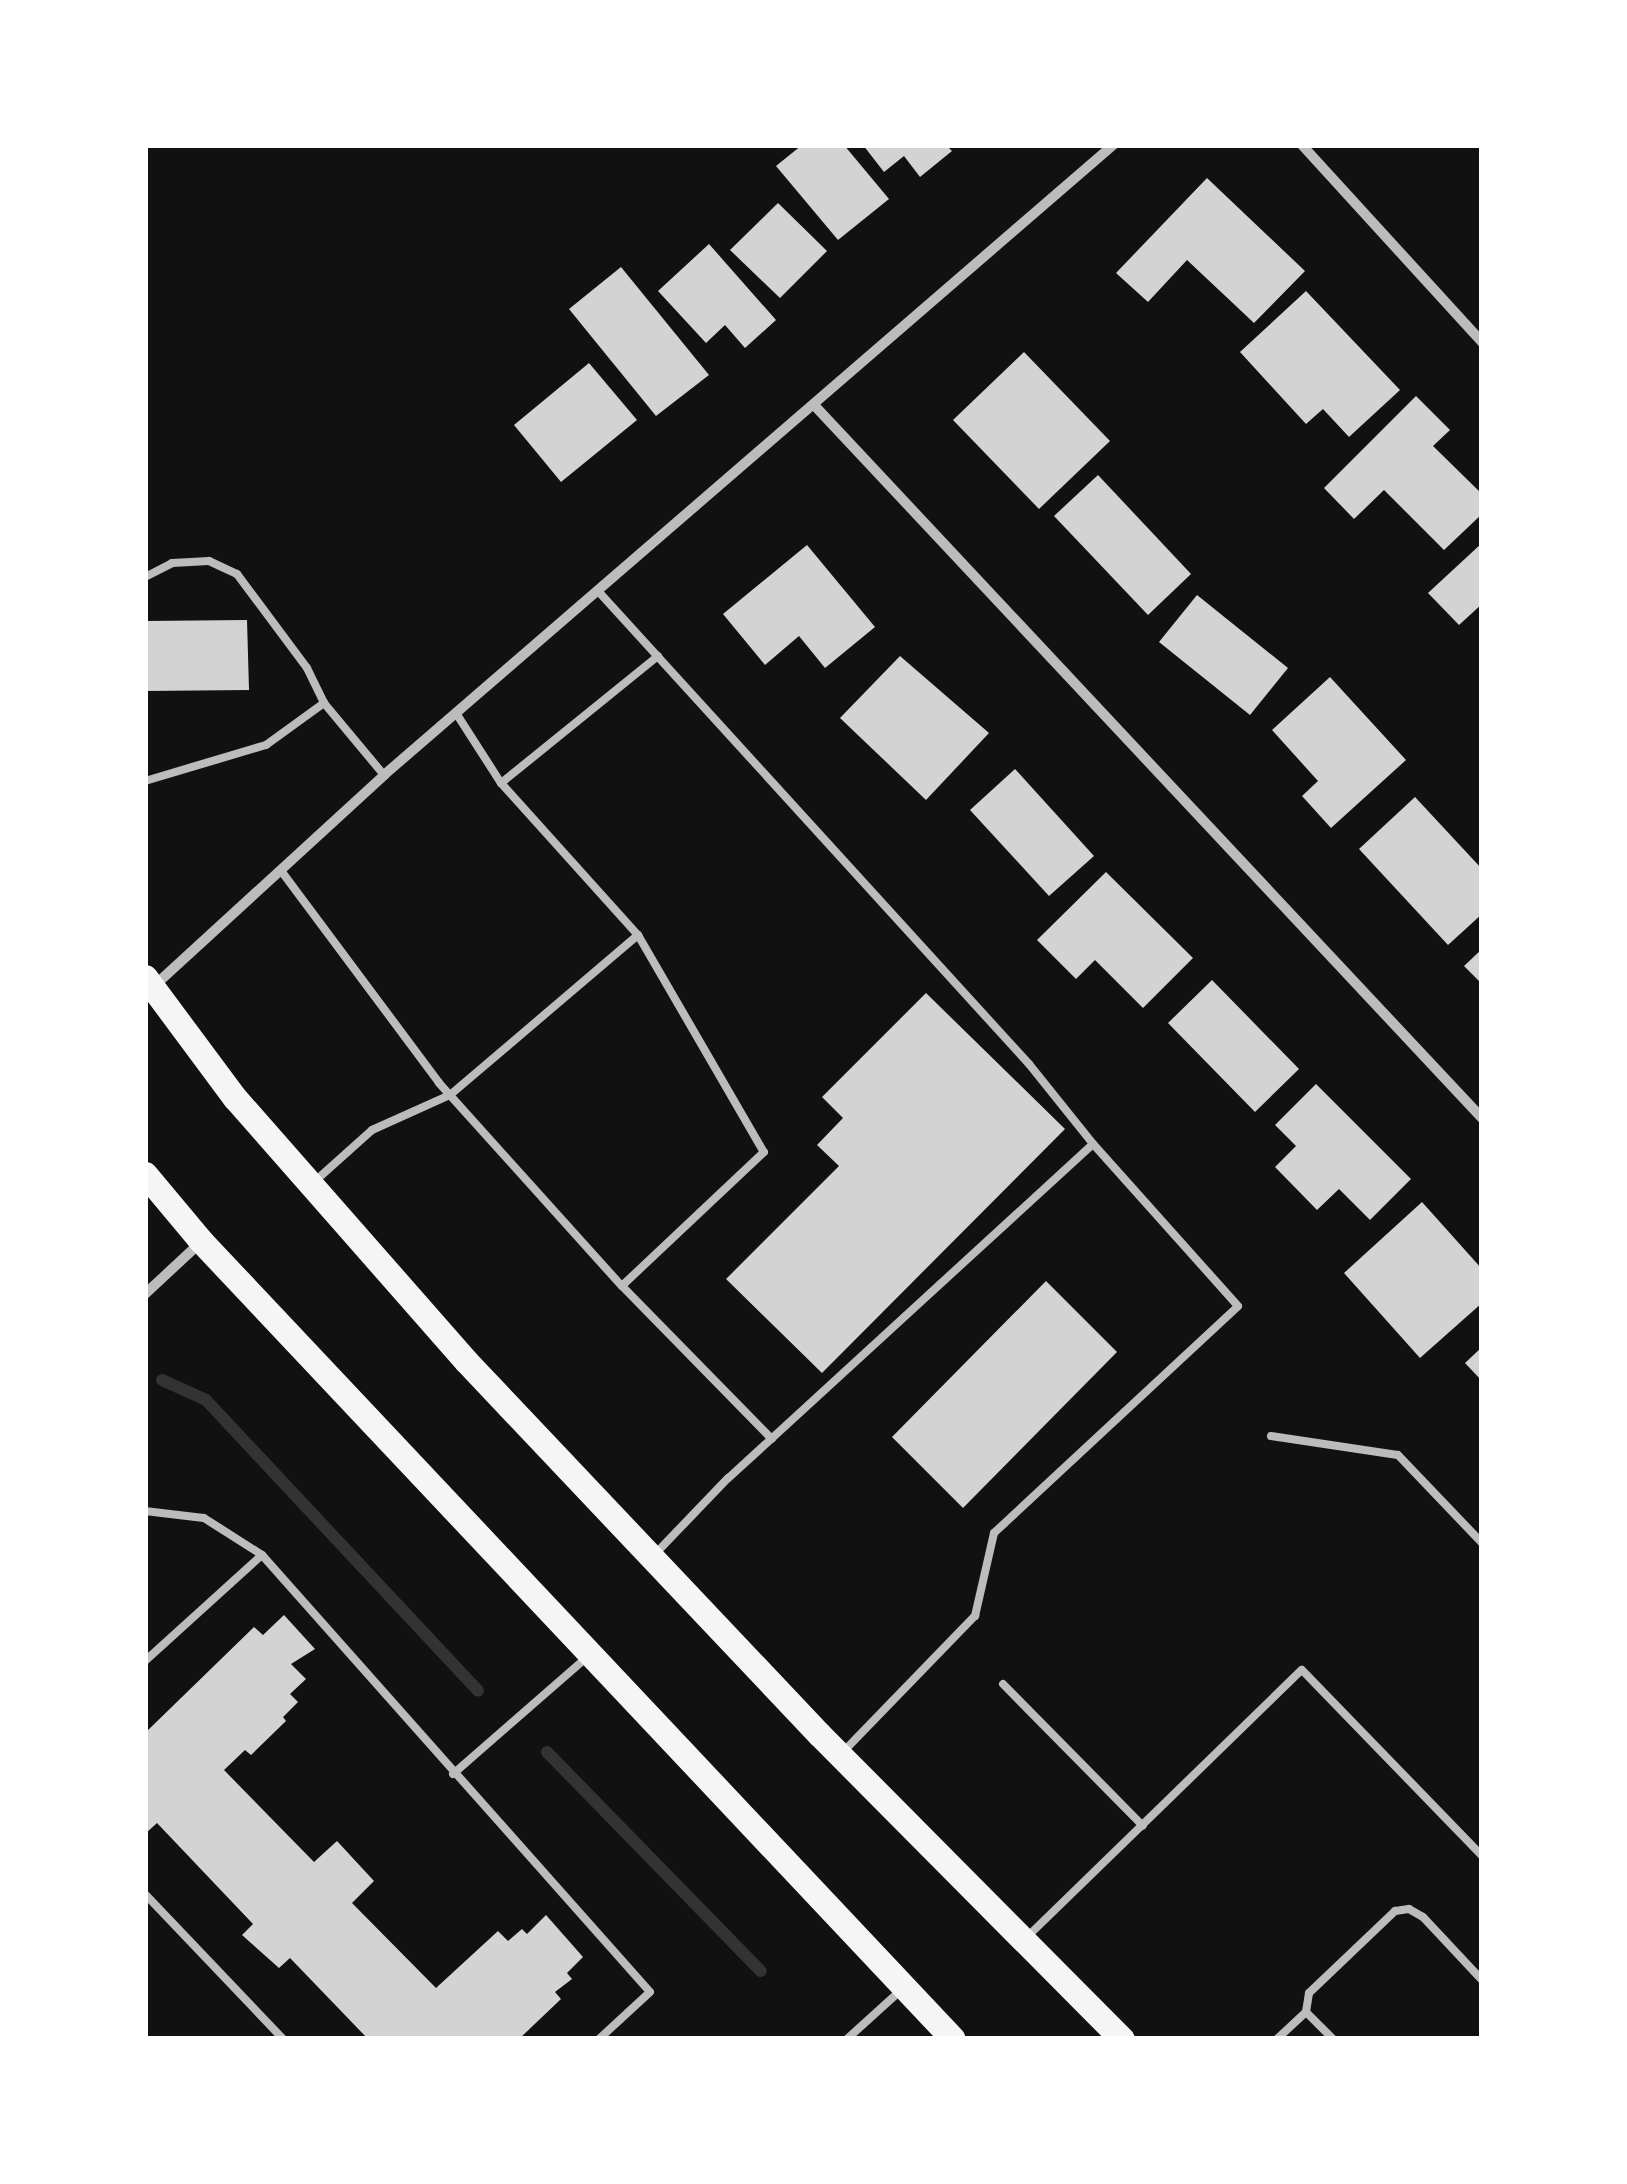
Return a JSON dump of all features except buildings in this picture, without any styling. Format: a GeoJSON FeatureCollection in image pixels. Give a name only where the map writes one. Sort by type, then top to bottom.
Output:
{"type":"FeatureCollection","features":[{"type":"Feature","properties":{"kind":"main road"},"geometry":{"type":"LineString","coordinates":[[149,982],[234,1098],[466,1361],[840,1755],[1122,2039]]}},
{"type":"Feature","properties":{"kind":"main road"},"geometry":{"type":"LineString","coordinates":[[145,1174],[202,1241],[953,2039]]}},
{"type":"Feature","properties":{"kind":"street"},"geometry":{"type":"LineString","coordinates":[[149,982],[282,872],[384,775],[1113,145]]}},
{"type":"Feature","properties":{"kind":"street"},"geometry":{"type":"LineString","coordinates":[[1302,145],[1482,342]]}},
{"type":"Feature","properties":{"kind":"street"},"geometry":{"type":"LineString","coordinates":[[814,405],[1482,1118]]}},
{"type":"Feature","properties":{"kind":"street"},"geometry":{"type":"LineString","coordinates":[[145,1294],[202,1241]]}},
{"type":"Feature","properties":{"kind":"lane"},"geometry":{"type":"LineString","coordinates":[[145,578],[172,563],[209,562],[237,574],[308,668],[324,703],[384,775]]}},
{"type":"Feature","properties":{"kind":"lane"},"geometry":{"type":"LineString","coordinates":[[598,591],[1029,1064],[1093,1144],[1238,1306],[994,1533],[976,1616],[840,1755]]}},
{"type":"Feature","properties":{"kind":"lane"},"geometry":{"type":"LineString","coordinates":[[502,783],[658,656]]}},
{"type":"Feature","properties":{"kind":"lane"},"geometry":{"type":"LineString","coordinates":[[145,781],[266,746],[324,703]]}},
{"type":"Feature","properties":{"kind":"lane"},"geometry":{"type":"LineString","coordinates":[[456,713],[502,783],[638,934],[764,1152],[622,1286]]}},
{"type":"Feature","properties":{"kind":"lane"},"geometry":{"type":"LineString","coordinates":[[282,872],[450,1095],[622,1286],[772,1439]]}},
{"type":"Feature","properties":{"kind":"lane"},"geometry":{"type":"LineString","coordinates":[[311,1184],[372,1130],[450,1095],[638,934]]}},
{"type":"Feature","properties":{"kind":"lane"},"geometry":{"type":"LineString","coordinates":[[652,1557],[772,1439],[1093,1144]]}},
{"type":"Feature","properties":{"kind":"lane"},"geometry":{"type":"LineString","coordinates":[[1272,1436],[1398,1455],[1482,1543]]}},
{"type":"Feature","properties":{"kind":"lane"},"geometry":{"type":"LineString","coordinates":[[145,1511],[204,1518],[262,1554],[650,1992],[599,2039]]}},
{"type":"Feature","properties":{"kind":"lane"},"geometry":{"type":"LineString","coordinates":[[145,1661],[262,1554]]}},
{"type":"Feature","properties":{"kind":"lane"},"geometry":{"type":"LineString","coordinates":[[454,1774],[590,1654]]}},
{"type":"Feature","properties":{"kind":"lane"},"geometry":{"type":"LineString","coordinates":[[1024,1940],[1302,1670],[1482,1856]]}},
{"type":"Feature","properties":{"kind":"lane"},"geometry":{"type":"LineString","coordinates":[[1003,1684],[1143,1826]]}},
{"type":"Feature","properties":{"kind":"lane"},"geometry":{"type":"LineString","coordinates":[[145,1894],[283,2039]]}},
{"type":"Feature","properties":{"kind":"lane"},"geometry":{"type":"LineString","coordinates":[[1277,2039],[1306,2012],[1308,1993],[1395,1911],[1409,1909],[1423,1917],[1482,1980]]}},
{"type":"Feature","properties":{"kind":"lane"},"geometry":{"type":"LineString","coordinates":[[847,2039],[904,1987]]}},
{"type":"Feature","properties":{"kind":"lane"},"geometry":{"type":"LineString","coordinates":[[1306,2012],[1332,2039]]}},
{"type":"Feature","properties":{"kind":"waterway"},"geometry":{"type":"LineString","coordinates":[[162,1380],[206,1400],[478,1691]]}},
{"type":"Feature","properties":{"kind":"waterway"},"geometry":{"type":"LineString","coordinates":[[547,1752],[761,1971]]}}]}
